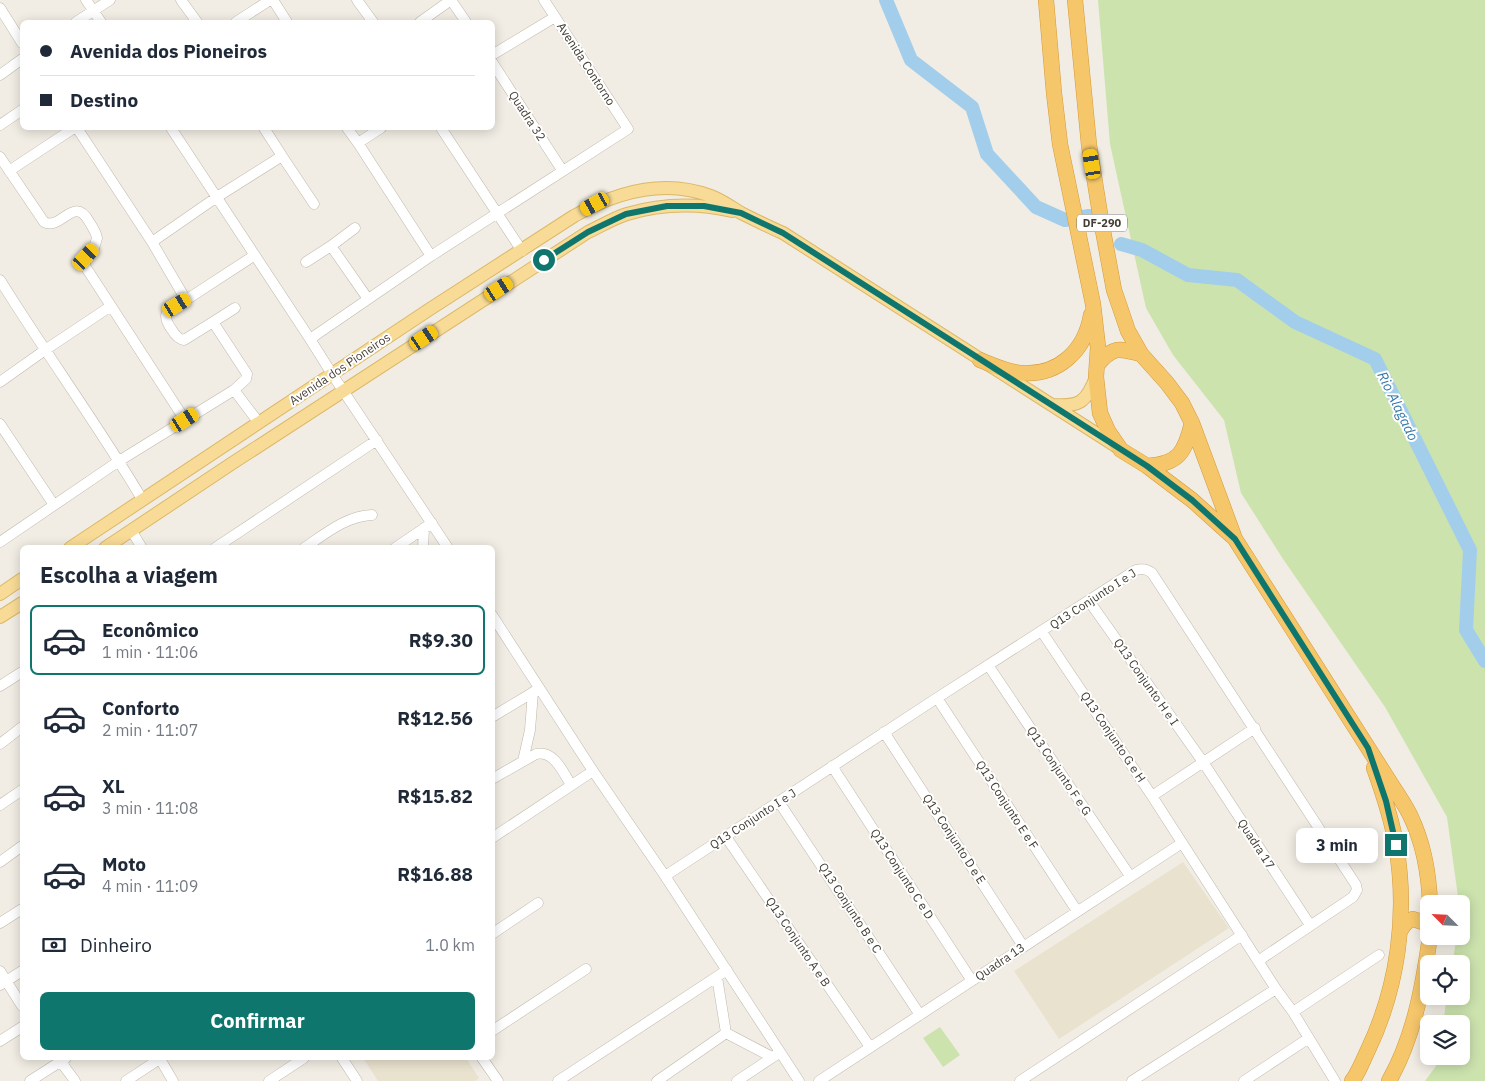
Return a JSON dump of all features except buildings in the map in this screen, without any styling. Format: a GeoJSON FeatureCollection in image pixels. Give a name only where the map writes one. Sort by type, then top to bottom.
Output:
{"type":"FeatureCollection","features":[{"type":"Feature","properties":{"kind":"highway","name":"DF-290"},"geometry":{"type":"LineString","coordinates":[[1046,0],[1056,121],[1093,304],[1097,342],[1100,413],[1108,431],[1121,450],[1147,466],[1192,500],[1235,539]]}},
{"type":"Feature","properties":{"kind":"highway","name":"DF-290"},"geometry":{"type":"LineString","coordinates":[[1075,0],[1089,145],[1112,281],[1125,323],[1141,354],[1182,403],[1192,423],[1235,539],[1410,815],[1425,863],[1429,895]]}},
{"type":"Feature","properties":{"kind":"highway"},"geometry":{"type":"LineString","coordinates":[[980,360],[1020,373],[1041,372],[1054,368],[1069,358],[1082,342],[1090,320],[1093,304]]}},
{"type":"Feature","properties":{"kind":"highway"},"geometry":{"type":"LineString","coordinates":[[1097,371],[1105,355],[1114,350],[1141,354]]}},
{"type":"Feature","properties":{"kind":"highway"},"geometry":{"type":"LineString","coordinates":[[1147,466],[1161,465],[1172,461],[1188,441],[1192,423]]}},
{"type":"Feature","properties":{"kind":"highway","name":"DF-290"},"geometry":{"type":"LineString","coordinates":[[1353,1079],[1374,1038],[1387,1003],[1395,970],[1400,931],[1400,885],[1396,845],[1386,801],[1368,748]]}},
{"type":"Feature","properties":{"kind":"highway"},"geometry":{"type":"LineString","coordinates":[[1400,931],[1408,920],[1413,919],[1420,921]]}},
{"type":"Feature","properties":{"kind":"highway"},"geometry":{"type":"LineString","coordinates":[[1389,1081],[1408,1039],[1426,967],[1429,945]]}},
{"type":"Feature","properties":{"kind":"main road","name":"Avenida dos Pioneiros"},"geometry":{"type":"LineString","coordinates":[[74,545],[430,309],[595,204],[617,195],[641,190],[683,188],[712,197],[741,213]]}},
{"type":"Feature","properties":{"kind":"main road"},"geometry":{"type":"LineString","coordinates":[[617,195],[624,202],[626,214]]}},
{"type":"Feature","properties":{"kind":"main road","name":"Avenida dos Pioneiros"},"geometry":{"type":"LineString","coordinates":[[109,545],[230,464],[588,232],[626,214],[667,206],[704,206],[741,213]]}},
{"type":"Feature","properties":{"kind":"main road"},"geometry":{"type":"LineString","coordinates":[[741,213],[783,233],[1121,450]]}},
{"type":"Feature","properties":{"kind":"main road"},"geometry":{"type":"LineString","coordinates":[[430,309],[438,314],[440,328]]}},
{"type":"Feature","properties":{"kind":"main road"},"geometry":{"type":"LineString","coordinates":[[1051,405],[1069,406],[1083,401],[1088,395],[1097,371]]}},
{"type":"Feature","properties":{"kind":"main road"},"geometry":{"type":"LineString","coordinates":[[219,450],[221,457],[230,464]]}},
{"type":"Feature","properties":{"kind":"main road"},"geometry":{"type":"LineString","coordinates":[[207,457],[214,466],[216,474]]}},
{"type":"Feature","properties":{"kind":"main road"},"geometry":{"type":"LineString","coordinates":[[0,594],[19,582]]}},
{"type":"Feature","properties":{"kind":"main road"},"geometry":{"type":"LineString","coordinates":[[0,617],[20,604]]}},
{"type":"Feature","properties":{"kind":"street"},"geometry":{"type":"LineString","coordinates":[[86,0],[100,20]]}},
{"type":"Feature","properties":{"kind":"street"},"geometry":{"type":"LineString","coordinates":[[79,20],[110,0]]}},
{"type":"Feature","properties":{"kind":"street"},"geometry":{"type":"LineString","coordinates":[[181,0],[196,20]]}},
{"type":"Feature","properties":{"kind":"street"},"geometry":{"type":"LineString","coordinates":[[239,20],[272,0],[286,20]]}},
{"type":"Feature","properties":{"kind":"street"},"geometry":{"type":"LineString","coordinates":[[357,0],[372,20]]}},
{"type":"Feature","properties":{"kind":"street"},"geometry":{"type":"LineString","coordinates":[[423,20],[451,0],[465,20]]}},
{"type":"Feature","properties":{"kind":"street","name":"Avenida Contorno"},"geometry":{"type":"LineString","coordinates":[[544,0],[628,129],[562,170]]}},
{"type":"Feature","properties":{"kind":"street"},"geometry":{"type":"LineString","coordinates":[[0,8],[20,40]]}},
{"type":"Feature","properties":{"kind":"street"},"geometry":{"type":"LineString","coordinates":[[495,53],[555,17]]}},
{"type":"Feature","properties":{"kind":"street"},"geometry":{"type":"LineString","coordinates":[[0,74],[20,60]]}},
{"type":"Feature","properties":{"kind":"street","name":"Quadra 32"},"geometry":{"type":"LineString","coordinates":[[495,67],[562,170]]}},
{"type":"Feature","properties":{"kind":"street"},"geometry":{"type":"LineString","coordinates":[[0,125],[20,111]]}},
{"type":"Feature","properties":{"kind":"street"},"geometry":{"type":"LineString","coordinates":[[9,171],[72,130]]}},
{"type":"Feature","properties":{"kind":"street"},"geometry":{"type":"LineString","coordinates":[[76,130],[152,242],[186,300]]}},
{"type":"Feature","properties":{"kind":"street"},"geometry":{"type":"LineString","coordinates":[[172,130],[377,440],[428,526],[445,545]]}},
{"type":"Feature","properties":{"kind":"street"},"geometry":{"type":"LineString","coordinates":[[265,130],[314,204]]}},
{"type":"Feature","properties":{"kind":"street"},"geometry":{"type":"LineString","coordinates":[[348,130],[358,142],[431,256]]}},
{"type":"Feature","properties":{"kind":"street"},"geometry":{"type":"LineString","coordinates":[[358,142],[378,130]]}},
{"type":"Feature","properties":{"kind":"street"},"geometry":{"type":"LineString","coordinates":[[442,130],[522,251]]}},
{"type":"Feature","properties":{"kind":"street"},"geometry":{"type":"LineString","coordinates":[[0,156],[44,222],[48,224],[53,223],[73,211],[79,211],[86,215],[97,238],[94,248],[86,257],[86,266],[185,420]]}},
{"type":"Feature","properties":{"kind":"street"},"geometry":{"type":"LineString","coordinates":[[152,242],[217,197],[282,156]]}},
{"type":"Feature","properties":{"kind":"street"},"geometry":{"type":"LineString","coordinates":[[310,339],[431,256],[562,170]]}},
{"type":"Feature","properties":{"kind":"street"},"geometry":{"type":"LineString","coordinates":[[306,262],[355,228]]}},
{"type":"Feature","properties":{"kind":"street"},"geometry":{"type":"LineString","coordinates":[[330,246],[368,299]]}},
{"type":"Feature","properties":{"kind":"street"},"geometry":{"type":"LineString","coordinates":[[235,308],[184,340],[177,337],[166,322],[168,311],[255,255]]}},
{"type":"Feature","properties":{"kind":"street"},"geometry":{"type":"LineString","coordinates":[[0,280],[4,294],[45,350],[142,499]]}},
{"type":"Feature","properties":{"kind":"street"},"geometry":{"type":"LineString","coordinates":[[0,382],[111,306]]}},
{"type":"Feature","properties":{"kind":"street"},"geometry":{"type":"LineString","coordinates":[[0,542],[119,461],[234,390],[246,379],[247,374],[213,322]]}},
{"type":"Feature","properties":{"kind":"street"},"geometry":{"type":"LineString","coordinates":[[234,390],[259,423]]}},
{"type":"Feature","properties":{"kind":"street"},"geometry":{"type":"LineString","coordinates":[[0,424],[54,505]]}},
{"type":"Feature","properties":{"kind":"street"},"geometry":{"type":"LineString","coordinates":[[220,545],[377,440]]}},
{"type":"Feature","properties":{"kind":"street"},"geometry":{"type":"LineString","coordinates":[[308,545],[342,522],[360,515],[372,515]]}},
{"type":"Feature","properties":{"kind":"street"},"geometry":{"type":"LineString","coordinates":[[400,545],[428,526]]}},
{"type":"Feature","properties":{"kind":"street"},"geometry":{"type":"LineString","coordinates":[[424,545],[428,526]]}},
{"type":"Feature","properties":{"kind":"street"},"geometry":{"type":"LineString","coordinates":[[131,530],[140,545]]}},
{"type":"Feature","properties":{"kind":"street","name":"Q13 Conjunto I e J"},"geometry":{"type":"LineString","coordinates":[[665,876],[884,732],[1136,570],[1142,568],[1152,573],[1356,885],[1357,890],[1353,897],[1258,961]]}},
{"type":"Feature","properties":{"kind":"street"},"geometry":{"type":"LineString","coordinates":[[0,586],[19,582]]}},
{"type":"Feature","properties":{"kind":"street","name":"Q13 Conjunto H e I"},"geometry":{"type":"LineString","coordinates":[[1089,601],[1203,762]]}},
{"type":"Feature","properties":{"kind":"street"},"geometry":{"type":"LineString","coordinates":[[495,620],[536,690],[665,876],[727,970],[776,1055],[799,1081]]}},
{"type":"Feature","properties":{"kind":"street","name":"Q13 Conjunto G e H"},"geometry":{"type":"LineString","coordinates":[[1042,632],[1152,796],[1334,1077]]}},
{"type":"Feature","properties":{"kind":"street","name":"Q13 Conjunto F e G"},"geometry":{"type":"LineString","coordinates":[[988,665],[1130,876]]}},
{"type":"Feature","properties":{"kind":"street"},"geometry":{"type":"LineString","coordinates":[[0,686],[20,673]]}},
{"type":"Feature","properties":{"kind":"street"},"geometry":{"type":"LineString","coordinates":[[495,715],[536,690]]}},
{"type":"Feature","properties":{"kind":"street"},"geometry":{"type":"LineString","coordinates":[[523,761],[536,690]]}},
{"type":"Feature","properties":{"kind":"street","name":"Q13 Conjunto E e F"},"geometry":{"type":"LineString","coordinates":[[937,698],[1077,911]]}},
{"type":"Feature","properties":{"kind":"street"},"geometry":{"type":"LineString","coordinates":[[1152,796],[1255,728]]}},
{"type":"Feature","properties":{"kind":"street"},"geometry":{"type":"LineString","coordinates":[[0,744],[20,729]]}},
{"type":"Feature","properties":{"kind":"street","name":"Q13 Conjunto D e E"},"geometry":{"type":"LineString","coordinates":[[884,732],[1024,946]]}},
{"type":"Feature","properties":{"kind":"street"},"geometry":{"type":"LineString","coordinates":[[495,777],[542,752],[548,754],[562,770],[571,785]]}},
{"type":"Feature","properties":{"kind":"street","name":"Quadra 17"},"geometry":{"type":"LineString","coordinates":[[1203,762],[1310,926]]}},
{"type":"Feature","properties":{"kind":"street","name":"Q13 Conjunto C e D"},"geometry":{"type":"LineString","coordinates":[[832,766],[972,981]]}},
{"type":"Feature","properties":{"kind":"street"},"geometry":{"type":"LineString","coordinates":[[495,836],[592,772]]}},
{"type":"Feature","properties":{"kind":"street"},"geometry":{"type":"LineString","coordinates":[[0,805],[20,791]]}},
{"type":"Feature","properties":{"kind":"street","name":"Q13 Conjunto B e C"},"geometry":{"type":"LineString","coordinates":[[779,802],[920,1015]]}},
{"type":"Feature","properties":{"kind":"street","name":"Q13 Conjunto A e B"},"geometry":{"type":"LineString","coordinates":[[726,837],[870,1047]]}},
{"type":"Feature","properties":{"kind":"street","name":"Quadra 13"},"geometry":{"type":"LineString","coordinates":[[819,1081],[1182,843]]}},
{"type":"Feature","properties":{"kind":"street"},"geometry":{"type":"LineString","coordinates":[[0,862],[20,847]]}},
{"type":"Feature","properties":{"kind":"street"},"geometry":{"type":"LineString","coordinates":[[495,932],[538,903]]}},
{"type":"Feature","properties":{"kind":"street"},"geometry":{"type":"LineString","coordinates":[[0,923],[20,910]]}},
{"type":"Feature","properties":{"kind":"street"},"geometry":{"type":"LineString","coordinates":[[1020,1081],[1036,1077],[1242,935]]}},
{"type":"Feature","properties":{"kind":"street"},"geometry":{"type":"LineString","coordinates":[[1293,1012],[1379,955]]}},
{"type":"Feature","properties":{"kind":"street"},"geometry":{"type":"LineString","coordinates":[[495,1029],[586,969]]}},
{"type":"Feature","properties":{"kind":"street"},"geometry":{"type":"LineString","coordinates":[[558,1081],[727,970]]}},
{"type":"Feature","properties":{"kind":"street"},"geometry":{"type":"LineString","coordinates":[[0,971],[3,983],[20,1004]]}},
{"type":"Feature","properties":{"kind":"street"},"geometry":{"type":"LineString","coordinates":[[3,983],[20,972]]}},
{"type":"Feature","properties":{"kind":"street"},"geometry":{"type":"LineString","coordinates":[[717,976],[726,1032]]}},
{"type":"Feature","properties":{"kind":"street"},"geometry":{"type":"LineString","coordinates":[[1132,1081],[1276,989]]}},
{"type":"Feature","properties":{"kind":"street"},"geometry":{"type":"LineString","coordinates":[[0,1042],[20,1028]]}},
{"type":"Feature","properties":{"kind":"street"},"geometry":{"type":"LineString","coordinates":[[726,1032],[776,1055]]}},
{"type":"Feature","properties":{"kind":"street"},"geometry":{"type":"LineString","coordinates":[[657,1081],[726,1032]]}},
{"type":"Feature","properties":{"kind":"street"},"geometry":{"type":"LineString","coordinates":[[1244,1081],[1310,1038]]}},
{"type":"Feature","properties":{"kind":"street"},"geometry":{"type":"LineString","coordinates":[[737,1081],[776,1055]]}},
{"type":"Feature","properties":{"kind":"street"},"geometry":{"type":"LineString","coordinates":[[30,1081],[60,1060]]}},
{"type":"Feature","properties":{"kind":"street"},"geometry":{"type":"LineString","coordinates":[[62,1060],[75,1081]]}},
{"type":"Feature","properties":{"kind":"street"},"geometry":{"type":"LineString","coordinates":[[126,1081],[157,1060]]}},
{"type":"Feature","properties":{"kind":"street"},"geometry":{"type":"LineString","coordinates":[[161,1060],[173,1081]]}},
{"type":"Feature","properties":{"kind":"street"},"geometry":{"type":"LineString","coordinates":[[269,1081],[301,1060]]}},
{"type":"Feature","properties":{"kind":"street"},"geometry":{"type":"LineString","coordinates":[[343,1060],[357,1081]]}},
{"type":"Feature","properties":{"kind":"street"},"geometry":{"type":"LineString","coordinates":[[483,1060],[498,1081]]}},
{"type":"Feature","properties":{"kind":"street"},"geometry":{"type":"LineString","coordinates":[[1334,1077],[1353,1079]]}},
{"type":"Feature","properties":{"kind":"shaded area"},"geometry":{"type":"Polygon","coordinates":[[[1183,862],[1229,928],[1059,1039],[1014,971],[1183,862]]]}},
{"type":"Feature","properties":{"kind":"shaded area"},"geometry":{"type":"Polygon","coordinates":[[[364,1060],[467,1060],[479,1078],[475,1081],[378,1081],[364,1060]]]}},
{"type":"Feature","properties":{"kind":"green space"},"geometry":{"type":"Polygon","coordinates":[[[1098,0],[1485,0],[1485,1081],[1425,1081],[1436,1065],[1470,1065],[1470,1015],[1444,1015],[1446,1005],[1470,1005],[1470,955],[1454,955],[1455,945],[1470,945],[1470,895],[1458,895],[1447,817],[1385,707],[1283,559],[1241,493],[1224,420],[1173,355],[1146,308],[1110,144],[1098,0]]]}},
{"type":"Feature","properties":{"kind":"green space"},"geometry":{"type":"Polygon","coordinates":[[[940,1027],[960,1055],[943,1067],[923,1038],[940,1027]]]}},
{"type":"Feature","properties":{"kind":"waterway","name":"Rio Alagado"},"geometry":{"type":"LineString","coordinates":[[886,0],[911,60],[972,107],[987,154],[1036,207],[1065,220],[1089,216]]}},
{"type":"Feature","properties":{"kind":"waterway","name":"Rio Alagado"},"geometry":{"type":"LineString","coordinates":[[1121,244],[1142,250],[1188,275],[1237,280],[1295,322],[1375,359],[1470,550],[1466,630],[1485,661]]}},
{"type":"Feature","properties":{"kind":"route"},"geometry":{"type":"LineString","coordinates":[[544,260],[588,232],[626,214],[667,206],[704,206],[741,213],[783,233],[1147,466],[1192,500],[1235,539],[1368,748],[1386,801],[1396,845]]}}]}
